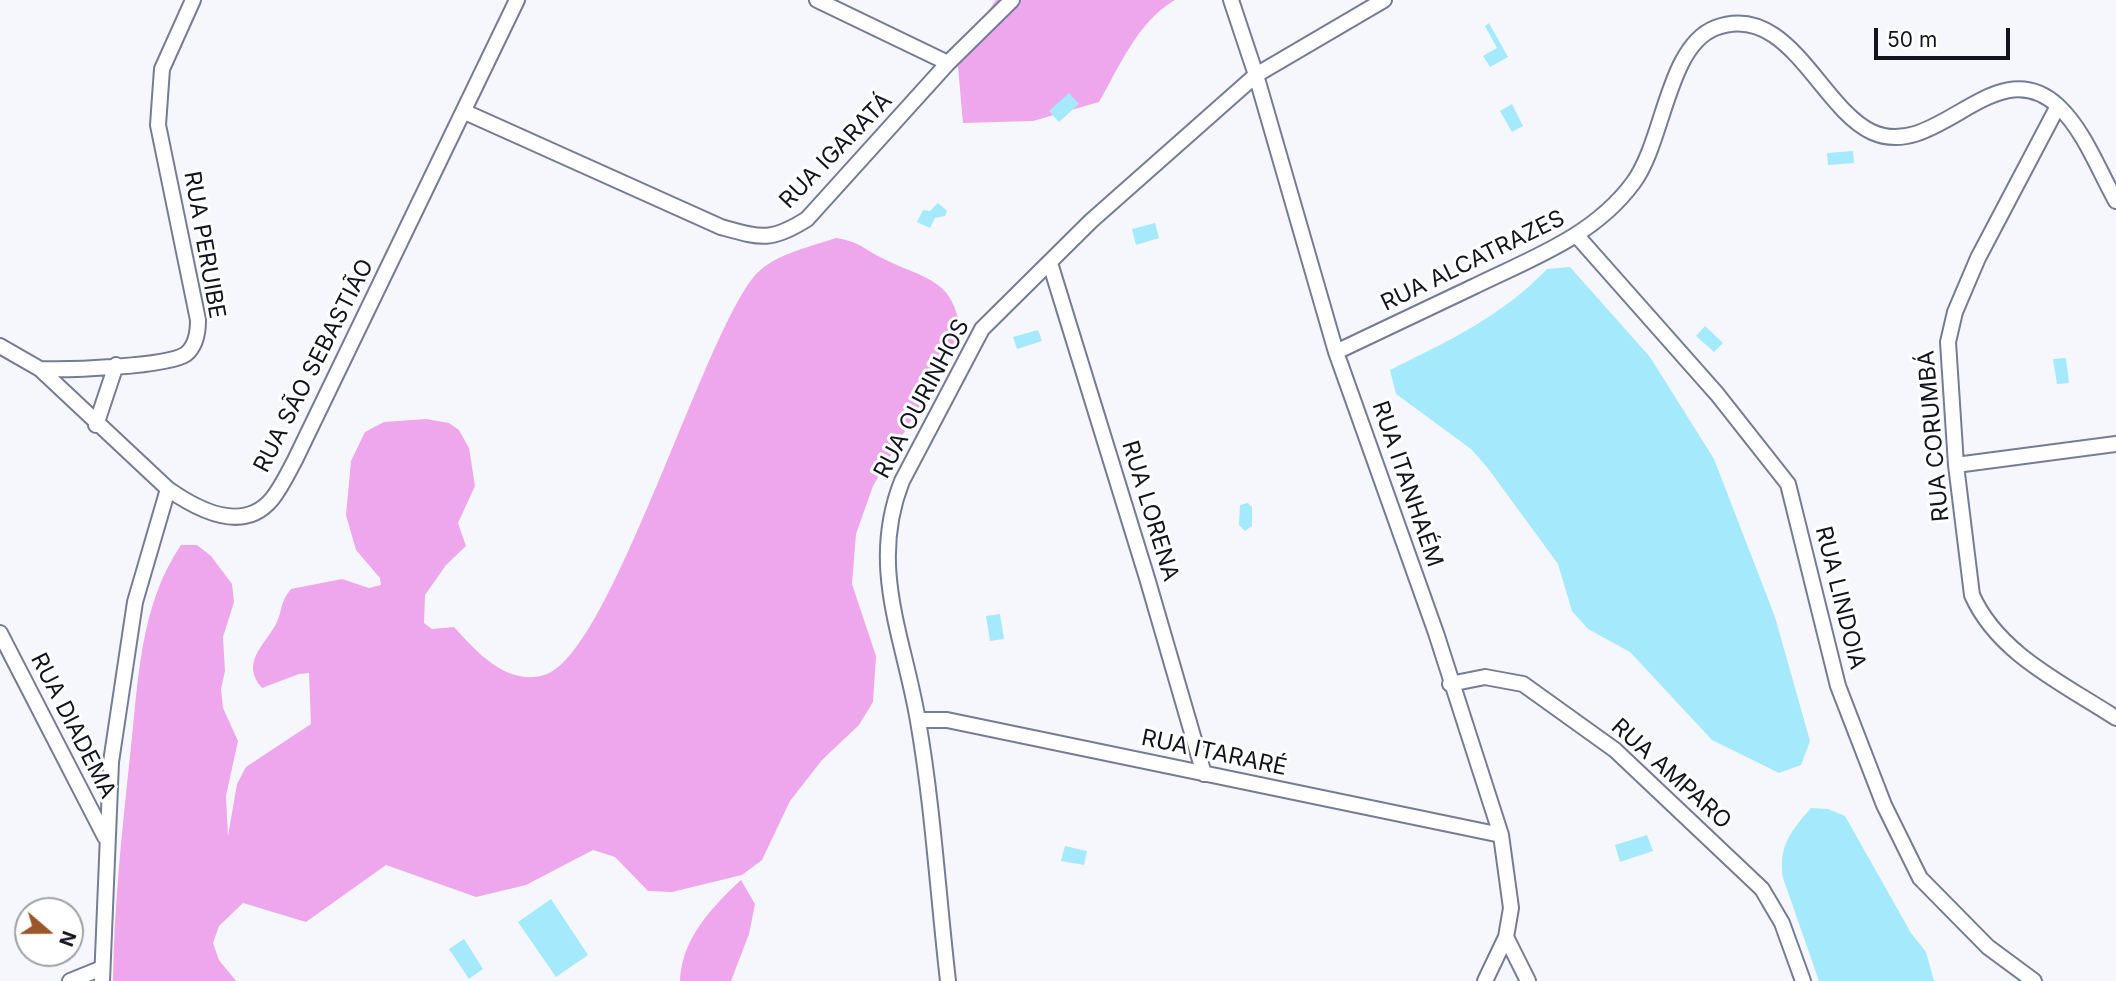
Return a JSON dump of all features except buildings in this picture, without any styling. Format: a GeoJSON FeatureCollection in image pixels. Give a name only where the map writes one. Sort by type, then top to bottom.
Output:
{"type":"FeatureCollection","features":[{"type":"Feature","properties":{"kind":"street","name":"RUA PERUIBE"},"geometry":{"type":"LineString","coordinates":[[40,369],[75,370],[178,359],[188,352],[198,330],[158,125],[162,69],[192,0]]}},
{"type":"Feature","properties":{"kind":"street","name":"RUA SÃO SEBASTIÃO"},"geometry":{"type":"LineString","coordinates":[[40,369],[96,425],[168,489],[195,509],[231,517],[255,513],[272,498],[295,460],[517,0]]}},
{"type":"Feature","properties":{"kind":"street"},"geometry":{"type":"LineString","coordinates":[[817,0],[948,63]]}},
{"type":"Feature","properties":{"kind":"street","name":"RUA IGARATÁ"},"geometry":{"type":"LineString","coordinates":[[465,112],[721,227],[754,236],[781,235],[816,211],[948,63],[1012,0]]}},
{"type":"Feature","properties":{"kind":"street","name":"RUA ITANHAÉM"},"geometry":{"type":"LineString","coordinates":[[1231,0],[1256,75],[1336,352],[1501,835],[1511,908],[1506,937],[1485,981]]}},
{"type":"Feature","properties":{"kind":"street","name":"RUA OURINHOS"},"geometry":{"type":"LineString","coordinates":[[947,981],[918,720],[889,599],[887,540],[892,506],[902,481],[982,329],[1049,263],[1256,75],[1384,0]]}},
{"type":"Feature","properties":{"kind":"street","name":"RUA ALCATRAZES"},"geometry":{"type":"LineString","coordinates":[[1336,352],[1578,237],[1633,184],[1651,153],[1684,56],[1697,40],[1714,28],[1745,24],[1774,33],[1855,121],[1873,133],[1894,138],[1916,135],[1999,91],[2020,89],[2038,94],[2058,106],[2081,139],[2116,201]]}},
{"type":"Feature","properties":{"kind":"street","name":"RUA CORUMBÁ"},"geometry":{"type":"LineString","coordinates":[[2058,106],[1978,258],[1955,312],[1948,342],[1956,465],[1972,595],[1981,614],[1999,638],[2116,718]]}},
{"type":"Feature","properties":{"kind":"street","name":"RUA LINDOIA"},"geometry":{"type":"LineString","coordinates":[[1578,237],[1717,394],[1788,484],[1838,686],[1884,805],[1920,878],[1988,947],[2034,981]]}},
{"type":"Feature","properties":{"kind":"street","name":"RUA LORENA"},"geometry":{"type":"LineString","coordinates":[[1049,263],[1147,578],[1204,774]]}},
{"type":"Feature","properties":{"kind":"street"},"geometry":{"type":"LineString","coordinates":[[0,346],[40,369]]}},
{"type":"Feature","properties":{"kind":"street"},"geometry":{"type":"LineString","coordinates":[[96,425],[116,365]]}},
{"type":"Feature","properties":{"kind":"street"},"geometry":{"type":"LineString","coordinates":[[1956,465],[2116,444]]}},
{"type":"Feature","properties":{"kind":"street"},"geometry":{"type":"LineString","coordinates":[[70,981],[102,974],[111,762],[135,602],[168,489]]}},
{"type":"Feature","properties":{"kind":"street","name":"RUA DIADEMA"},"geometry":{"type":"LineString","coordinates":[[0,634],[106,838]]}},
{"type":"Feature","properties":{"kind":"street","name":"RUA AMPARO"},"geometry":{"type":"LineString","coordinates":[[1450,684],[1485,677],[1523,684],[1615,751],[1762,889],[1782,923],[1803,981]]}},
{"type":"Feature","properties":{"kind":"street","name":"RUA ITARARÉ"},"geometry":{"type":"LineString","coordinates":[[918,720],[947,720],[1501,835]]}},
{"type":"Feature","properties":{"kind":"street"},"geometry":{"type":"LineString","coordinates":[[1506,937],[1528,981]]}},
{"type":"Feature","properties":{"kind":"shaded area"},"geometry":{"type":"Polygon","coordinates":[[[996,0],[1175,0],[1162,9],[1140,32],[1099,102],[1033,121],[963,123],[957,55],[996,0]]]}},
{"type":"Feature","properties":{"kind":"shaded area"},"geometry":{"type":"Polygon","coordinates":[[[836,238],[855,243],[934,282],[952,301],[961,334],[873,486],[856,534],[852,584],[876,656],[873,702],[859,725],[822,760],[790,801],[762,860],[742,875],[672,892],[648,891],[615,857],[593,850],[526,885],[476,897],[386,865],[306,922],[243,903],[219,926],[213,943],[219,960],[236,981],[113,981],[121,840],[143,647],[156,594],[181,545],[197,545],[211,556],[232,584],[234,602],[223,637],[225,671],[221,689],[223,708],[238,741],[226,796],[228,836],[237,784],[246,767],[311,724],[309,673],[262,688],[253,671],[256,655],[276,624],[287,594],[291,589],[342,579],[369,588],[381,585],[380,578],[356,550],[346,515],[351,461],[365,432],[384,422],[426,419],[449,423],[459,430],[469,448],[475,486],[458,523],[466,546],[446,565],[425,595],[424,623],[432,629],[454,627],[483,657],[506,672],[533,677],[547,674],[572,653],[598,612],[626,557],[707,366],[731,315],[752,279],[769,263],[836,238]]]}},
{"type":"Feature","properties":{"kind":"shaded area"},"geometry":{"type":"Polygon","coordinates":[[[741,880],[755,904],[749,934],[731,981],[680,981],[686,951],[692,938],[719,901],[741,880]]]}},
{"type":"Feature","properties":{"kind":"water"},"geometry":{"type":"Polygon","coordinates":[[[1489,23],[1508,57],[1490,67],[1483,56],[1497,48],[1485,26],[1489,23]]]}},
{"type":"Feature","properties":{"kind":"water"},"geometry":{"type":"Polygon","coordinates":[[[1069,93],[1079,104],[1059,122],[1049,111],[1069,93]]]}},
{"type":"Feature","properties":{"kind":"water"},"geometry":{"type":"Polygon","coordinates":[[[1512,104],[1523,126],[1512,132],[1500,111],[1512,104]]]}},
{"type":"Feature","properties":{"kind":"water"},"geometry":{"type":"Polygon","coordinates":[[[1853,151],[1854,163],[1828,165],[1827,153],[1853,151]]]}},
{"type":"Feature","properties":{"kind":"water"},"geometry":{"type":"Polygon","coordinates":[[[938,203],[947,211],[945,216],[935,218],[930,228],[917,222],[923,210],[930,211],[938,203]]]}},
{"type":"Feature","properties":{"kind":"water"},"geometry":{"type":"Polygon","coordinates":[[[1155,223],[1159,238],[1136,245],[1132,229],[1155,223]]]}},
{"type":"Feature","properties":{"kind":"water"},"geometry":{"type":"Polygon","coordinates":[[[1570,267],[1650,357],[1714,459],[1775,617],[1810,741],[1801,765],[1779,773],[1712,740],[1630,652],[1588,629],[1572,611],[1558,564],[1487,467],[1471,449],[1396,394],[1390,370],[1473,327],[1512,301],[1547,269],[1570,267]]]}},
{"type":"Feature","properties":{"kind":"water"},"geometry":{"type":"Polygon","coordinates":[[[1705,326],[1723,343],[1714,352],[1696,336],[1705,326]]]}},
{"type":"Feature","properties":{"kind":"water"},"geometry":{"type":"Polygon","coordinates":[[[1038,330],[1042,341],[1017,349],[1013,337],[1038,330]]]}},
{"type":"Feature","properties":{"kind":"water"},"geometry":{"type":"Polygon","coordinates":[[[2066,358],[2069,383],[2057,384],[2053,359],[2066,358]]]}},
{"type":"Feature","properties":{"kind":"water"},"geometry":{"type":"Polygon","coordinates":[[[1248,503],[1252,507],[1252,526],[1245,531],[1239,525],[1240,505],[1248,503]]]}},
{"type":"Feature","properties":{"kind":"water"},"geometry":{"type":"Polygon","coordinates":[[[1000,614],[1004,639],[990,641],[986,616],[1000,614]]]}},
{"type":"Feature","properties":{"kind":"water"},"geometry":{"type":"Polygon","coordinates":[[[1811,808],[1828,809],[1845,816],[1911,933],[1926,952],[1934,981],[1819,981],[1783,878],[1782,867],[1784,848],[1797,824],[1811,808]]]}},
{"type":"Feature","properties":{"kind":"water"},"geometry":{"type":"Polygon","coordinates":[[[1647,835],[1653,851],[1620,862],[1615,845],[1647,835]]]}},
{"type":"Feature","properties":{"kind":"water"},"geometry":{"type":"Polygon","coordinates":[[[1065,846],[1087,851],[1084,865],[1061,861],[1065,846]]]}},
{"type":"Feature","properties":{"kind":"water"},"geometry":{"type":"Polygon","coordinates":[[[551,899],[588,955],[556,977],[518,922],[551,899]]]}},
{"type":"Feature","properties":{"kind":"water"},"geometry":{"type":"Polygon","coordinates":[[[464,939],[483,969],[469,979],[449,949],[464,939]]]}}]}
